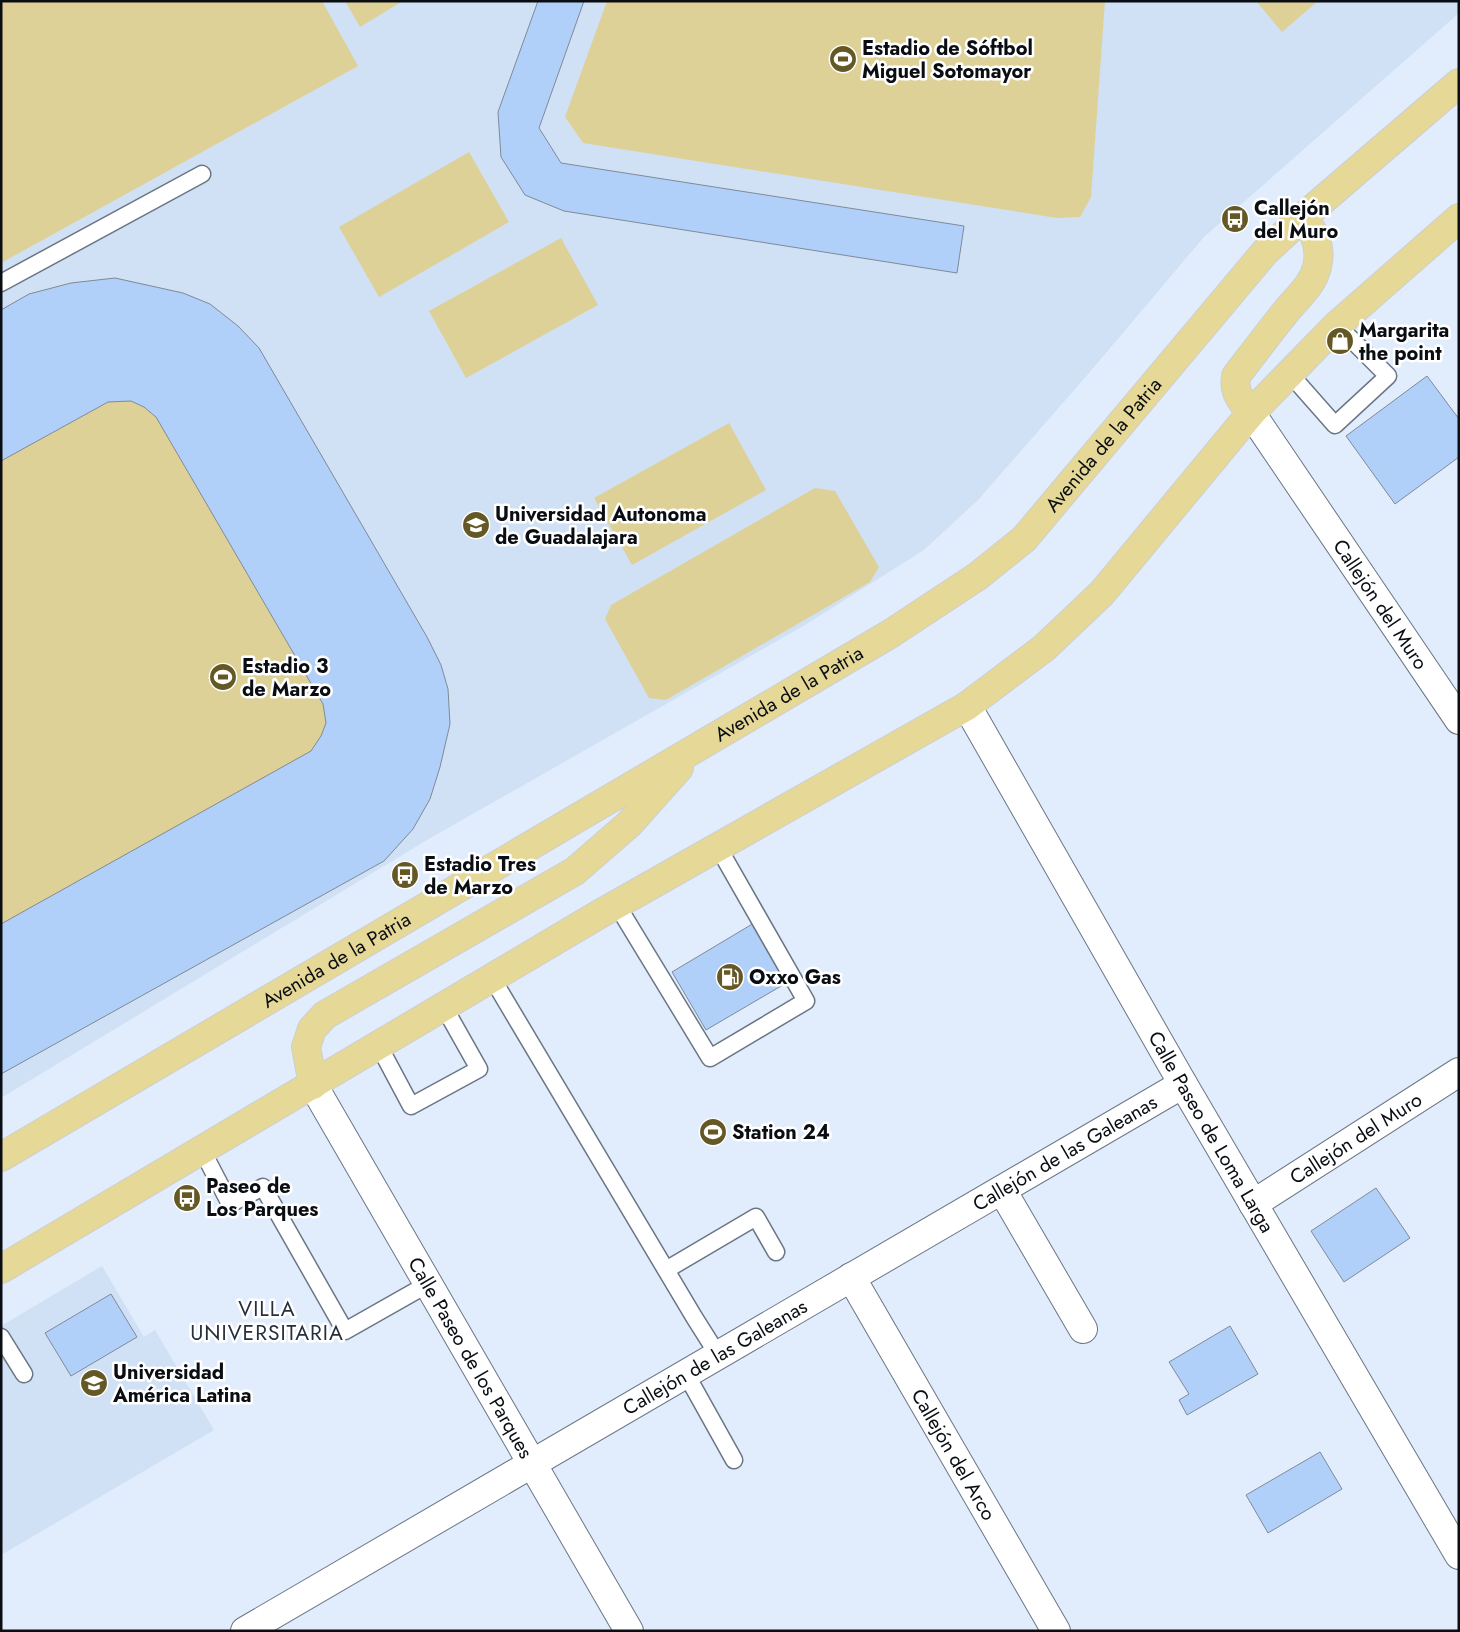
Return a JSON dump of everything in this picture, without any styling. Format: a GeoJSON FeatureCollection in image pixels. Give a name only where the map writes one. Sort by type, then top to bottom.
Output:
{"type":"FeatureCollection","features":[{"type":"Feature","properties":{"kind":"main road","name":"Avenida de la Patria"},"geometry":{"type":"LineString","coordinates":[[1,1157],[695,750],[890,634],[978,576],[1024,539],[1265,252],[1459,83]]}},
{"type":"Feature","properties":{"kind":"main road"},"geometry":{"type":"LineString","coordinates":[[1251,414],[1236,392],[1234,385],[1236,376],[1307,288],[1317,268],[1319,252],[1317,240],[1312,228],[1303,217]]}},
{"type":"Feature","properties":{"kind":"main road"},"geometry":{"type":"LineString","coordinates":[[1,1269],[616,905],[967,706],[1044,648],[1102,593],[1251,414],[1337,325],[1459,218]]}},
{"type":"Feature","properties":{"kind":"main road"},"geometry":{"type":"LineString","coordinates":[[314,1085],[306,1047],[312,1029],[325,1015],[575,871],[629,824],[695,750]]}},
{"type":"Feature","properties":{"kind":"street","name":"Callejón del Muro"},"geometry":{"type":"LineString","coordinates":[[1251,414],[1459,720]]}},
{"type":"Feature","properties":{"kind":"street","name":"Calle Paseo de Loma Larga"},"geometry":{"type":"LineString","coordinates":[[967,706],[1183,1084],[1459,1556]]}},
{"type":"Feature","properties":{"kind":"street","name":"Callejón del Muro"},"geometry":{"type":"LineString","coordinates":[[1254,1204],[1459,1072]]}},
{"type":"Feature","properties":{"kind":"street","name":"Callejón de las Galeanas"},"geometry":{"type":"LineString","coordinates":[[245,1631],[1183,1084]]}},
{"type":"Feature","properties":{"kind":"street","name":"Calle Paseo de los Parques"},"geometry":{"type":"LineString","coordinates":[[314,1085],[629,1631]]}},
{"type":"Feature","properties":{"kind":"street"},"geometry":{"type":"LineString","coordinates":[[1002,1190],[1083,1329]]}},
{"type":"Feature","properties":{"kind":"street","name":"Callejón del Arco"},"geometry":{"type":"LineString","coordinates":[[851,1277],[1056,1631]]}},
{"type":"Feature","properties":{"kind":"lane"},"geometry":{"type":"LineString","coordinates":[[1,282],[202,174]]}},
{"type":"Feature","properties":{"kind":"lane"},"geometry":{"type":"LineString","coordinates":[[1290,374],[1335,425],[1388,376],[1337,325]]}},
{"type":"Feature","properties":{"kind":"lane"},"geometry":{"type":"LineString","coordinates":[[616,905],[710,1058],[806,1001],[718,847]]}},
{"type":"Feature","properties":{"kind":"lane"},"geometry":{"type":"LineString","coordinates":[[492,978],[718,1355]]}},
{"type":"Feature","properties":{"kind":"lane"},"geometry":{"type":"LineString","coordinates":[[379,1046],[411,1106],[479,1069],[444,1007]]}},
{"type":"Feature","properties":{"kind":"lane"},"geometry":{"type":"LineString","coordinates":[[202,1150],[230,1204],[263,1187],[345,1331],[428,1284]]}},
{"type":"Feature","properties":{"kind":"lane"},"geometry":{"type":"LineString","coordinates":[[666,1270],[756,1217],[776,1252]]}},
{"type":"Feature","properties":{"kind":"lane"},"geometry":{"type":"LineString","coordinates":[[1,1337],[24,1374]]}},
{"type":"Feature","properties":{"kind":"lane"},"geometry":{"type":"LineString","coordinates":[[686,1374],[734,1460]]}},
{"type":"Feature","properties":{"kind":"shaded area","name":"Universidad Autonoma de Guadalajara"},"geometry":{"type":"Polygon","coordinates":[[[1,1],[1459,1],[1459,13],[1204,237],[978,500],[924,550],[805,625],[427,840],[1,1098],[1,1]]]}},
{"type":"Feature","properties":{"kind":"shaded area"},"geometry":{"type":"Polygon","coordinates":[[[1,1],[322,1],[358,66],[1,263],[1,1]]]}},
{"type":"Feature","properties":{"kind":"shaded area"},"geometry":{"type":"Polygon","coordinates":[[[345,1],[403,1],[360,27],[345,1]]]}},
{"type":"Feature","properties":{"kind":"shaded area","name":"Estadio de Sóftbol Miguel Sotomayor"},"geometry":{"type":"Polygon","coordinates":[[[607,1],[1105,1],[1091,197],[1080,217],[1057,218],[583,143],[565,117],[607,1]]]}},
{"type":"Feature","properties":{"kind":"shaded area"},"geometry":{"type":"Polygon","coordinates":[[[1256,1],[1318,1],[1282,32],[1256,1]]]}},
{"type":"Feature","properties":{"kind":"shaded area"},"geometry":{"type":"Polygon","coordinates":[[[469,152],[509,222],[379,297],[339,227],[469,152]]]}},
{"type":"Feature","properties":{"kind":"shaded area"},"geometry":{"type":"Polygon","coordinates":[[[561,238],[598,305],[466,378],[429,311],[561,238]]]}},
{"type":"Feature","properties":{"kind":"shaded area","name":"Estadio 3 de Marzo"},"geometry":{"type":"Polygon","coordinates":[[[115,278],[183,293],[238,326],[259,348],[427,637],[441,665],[448,689],[450,724],[430,799],[413,829],[384,861],[1,1074],[1,310],[29,294],[71,283],[115,278]]]}},
{"type":"Feature","properties":{"kind":"shaded area"},"geometry":{"type":"Polygon","coordinates":[[[729,423],[766,490],[632,565],[594,498],[729,423]]]}},
{"type":"Feature","properties":{"kind":"shaded area"},"geometry":{"type":"Polygon","coordinates":[[[815,488],[835,491],[879,567],[870,582],[666,700],[649,698],[605,619],[611,605],[815,488]]]}},
{"type":"Feature","properties":{"kind":"shaded area","name":"Universidad América Latina"},"geometry":{"type":"Polygon","coordinates":[[[102,1266],[144,1337],[155,1330],[214,1430],[1,1555],[1,1326],[102,1266]]]}},
{"type":"Feature","properties":{"kind":"building"},"geometry":{"type":"Polygon","coordinates":[[[538,1],[584,1],[539,128],[561,163],[964,226],[957,273],[564,211],[525,195],[501,157],[498,112],[538,1]]]}},
{"type":"Feature","properties":{"kind":"building","name":"Estadio 3 de Marzo"},"geometry":{"type":"Polygon","coordinates":[[[115,278],[183,293],[210,304],[238,326],[259,348],[427,637],[441,665],[448,689],[450,724],[430,799],[413,829],[384,861],[1,1074],[1,924],[311,751],[321,736],[326,723],[323,704],[156,417],[144,407],[131,401],[108,402],[1,461],[1,310],[29,294],[71,283],[115,278]]]}},
{"type":"Feature","properties":{"kind":"building"},"geometry":{"type":"Polygon","coordinates":[[[1427,376],[1459,419],[1459,457],[1395,504],[1346,436],[1427,376]]]}},
{"type":"Feature","properties":{"kind":"building","name":"Oxxo Gas"},"geometry":{"type":"Polygon","coordinates":[[[754,923],[788,982],[706,1030],[672,972],[754,923]]]}},
{"type":"Feature","properties":{"kind":"building"},"geometry":{"type":"Polygon","coordinates":[[[1376,1188],[1410,1238],[1344,1282],[1311,1231],[1376,1188]]]}},
{"type":"Feature","properties":{"kind":"building"},"geometry":{"type":"Polygon","coordinates":[[[111,1294],[137,1337],[71,1376],[45,1333],[111,1294]]]}},
{"type":"Feature","properties":{"kind":"building"},"geometry":{"type":"Polygon","coordinates":[[[1230,1326],[1258,1374],[1187,1415],[1179,1400],[1189,1394],[1169,1362],[1230,1326]]]}},
{"type":"Feature","properties":{"kind":"building"},"geometry":{"type":"Polygon","coordinates":[[[1320,1452],[1342,1489],[1268,1533],[1246,1495],[1320,1452]]]}},
{"type":"Feature","properties":{"kind":"place","name":"Estadio de Sóftbol Miguel Sotomayor"},"geometry":{"type":"Point","coordinates":[843,59]}},
{"type":"Feature","properties":{"kind":"place","name":"Callejón del Muro"},"geometry":{"type":"Point","coordinates":[1235,219]}},
{"type":"Feature","properties":{"kind":"place","name":"Margarita the point"},"geometry":{"type":"Point","coordinates":[1340,341]}},
{"type":"Feature","properties":{"kind":"place","name":"Universidad Autonoma de Guadalajara"},"geometry":{"type":"Point","coordinates":[476,525]}},
{"type":"Feature","properties":{"kind":"place","name":"Estadio 3 de Marzo"},"geometry":{"type":"Point","coordinates":[223,677]}},
{"type":"Feature","properties":{"kind":"place","name":"Estadio Tres de Marzo"},"geometry":{"type":"Point","coordinates":[405,875]}},
{"type":"Feature","properties":{"kind":"place","name":"Oxxo Gas"},"geometry":{"type":"Point","coordinates":[730,977]}},
{"type":"Feature","properties":{"kind":"place","name":"Station 24"},"geometry":{"type":"Point","coordinates":[713,1132]}},
{"type":"Feature","properties":{"kind":"place","name":"Paseo de Los Parques"},"geometry":{"type":"Point","coordinates":[187,1198]}},
{"type":"Feature","properties":{"kind":"place","name":"Universidad América Latina"},"geometry":{"type":"Point","coordinates":[94,1383]}},
{"type":"Feature","properties":{"kind":"district","name":"VILLA UNIVERSITARIA"},"geometry":{"type":"Point","coordinates":[267,1321]}}]}
